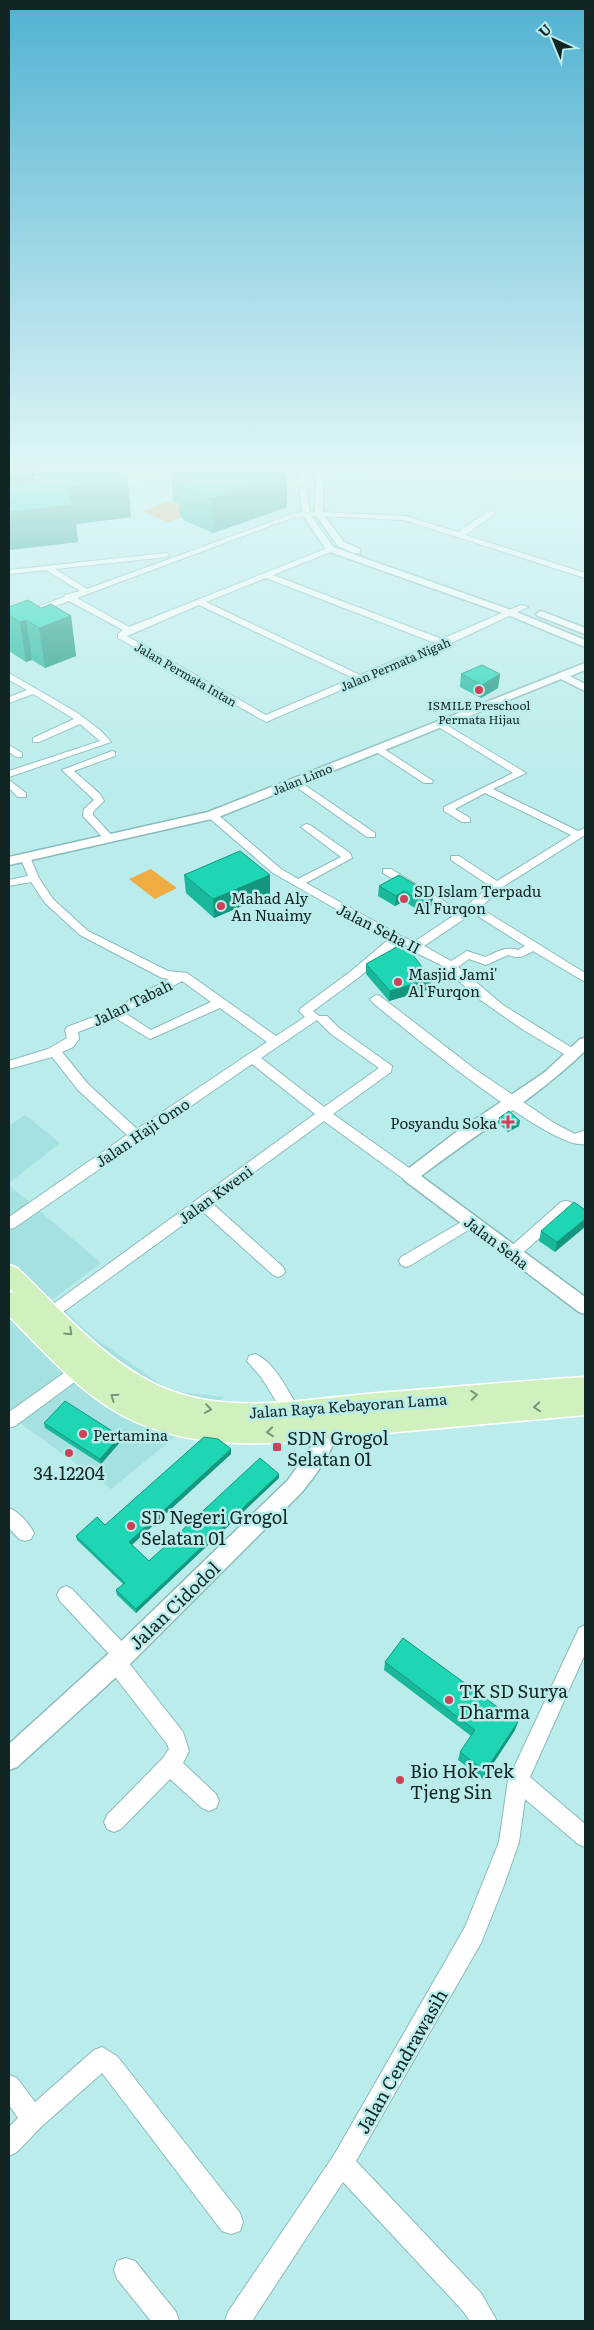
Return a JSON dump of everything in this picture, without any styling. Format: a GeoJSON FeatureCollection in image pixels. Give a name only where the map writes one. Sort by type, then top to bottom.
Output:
{"type":"FeatureCollection","features":[{"type":"Feature","properties":{"kind":"main road","name":"Jalan Raya Kebayoran Lama"},"geometry":{"type":"LineString","coordinates":[[9,1274],[78,1370],[123,1403],[179,1425],[260,1433],[327,1418],[585,1387]]}},
{"type":"Feature","properties":{"kind":"main road","name":"Jalan Raya Kebayoran Lama"},"geometry":{"type":"LineString","coordinates":[[9,1301],[42,1320],[118,1375],[144,1391],[175,1404],[244,1413],[292,1412],[327,1418],[585,1404]]}},
{"type":"Feature","properties":{"kind":"street"},"geometry":{"type":"LineString","coordinates":[[59,575],[85,591]]}},
{"type":"Feature","properties":{"kind":"street"},"geometry":{"type":"LineString","coordinates":[[9,621],[129,575]]}},
{"type":"Feature","properties":{"kind":"street"},"geometry":{"type":"LineString","coordinates":[[267,575],[444,643]]}},
{"type":"Feature","properties":{"kind":"street","name":"Jalan Permata Intan"},"geometry":{"type":"LineString","coordinates":[[266,719],[123,639],[122,634],[267,575]]}},
{"type":"Feature","properties":{"kind":"street"},"geometry":{"type":"LineString","coordinates":[[403,575],[511,613],[585,644]]}},
{"type":"Feature","properties":{"kind":"street"},"geometry":{"type":"LineString","coordinates":[[427,575],[524,607],[585,631]]}},
{"type":"Feature","properties":{"kind":"street"},"geometry":{"type":"LineString","coordinates":[[68,598],[130,630]]}},
{"type":"Feature","properties":{"kind":"street"},"geometry":{"type":"LineString","coordinates":[[200,602],[360,678]]}},
{"type":"Feature","properties":{"kind":"street","name":"Jalan Permata Nigah"},"geometry":{"type":"LineString","coordinates":[[266,719],[524,607]]}},
{"type":"Feature","properties":{"kind":"street","name":"Jalan Limo"},"geometry":{"type":"LineString","coordinates":[[9,861],[110,840],[212,815],[585,666]]}},
{"type":"Feature","properties":{"kind":"street"},"geometry":{"type":"LineString","coordinates":[[9,676],[80,720],[98,733],[106,742],[9,774]]}},
{"type":"Feature","properties":{"kind":"street"},"geometry":{"type":"LineString","coordinates":[[563,676],[585,688]]}},
{"type":"Feature","properties":{"kind":"street"},"geometry":{"type":"LineString","coordinates":[[9,700],[32,691]]}},
{"type":"Feature","properties":{"kind":"street"},"geometry":{"type":"LineString","coordinates":[[36,740],[80,720]]}},
{"type":"Feature","properties":{"kind":"street"},"geometry":{"type":"LineString","coordinates":[[440,724],[521,773],[485,789],[448,810],[466,820]]}},
{"type":"Feature","properties":{"kind":"street"},"geometry":{"type":"LineString","coordinates":[[9,748],[19,756]]}},
{"type":"Feature","properties":{"kind":"street"},"geometry":{"type":"LineString","coordinates":[[378,749],[428,781]]}},
{"type":"Feature","properties":{"kind":"street"},"geometry":{"type":"LineString","coordinates":[[110,840],[88,816],[88,811],[99,801],[96,796],[67,770],[112,754]]}},
{"type":"Feature","properties":{"kind":"street"},"geometry":{"type":"LineString","coordinates":[[296,782],[371,835]]}},
{"type":"Feature","properties":{"kind":"street"},"geometry":{"type":"LineString","coordinates":[[9,783],[22,795]]}},
{"type":"Feature","properties":{"kind":"street"},"geometry":{"type":"LineString","coordinates":[[485,789],[582,833]]}},
{"type":"Feature","properties":{"kind":"street","name":"Jalan Seha II"},"geometry":{"type":"LineString","coordinates":[[212,815],[277,870],[396,939],[416,946],[450,967],[471,988],[500,1010],[573,1054]]}},
{"type":"Feature","properties":{"kind":"street"},"geometry":{"type":"LineString","coordinates":[[298,883],[347,858],[346,855],[306,827]]}},
{"type":"Feature","properties":{"kind":"street"},"geometry":{"type":"LineString","coordinates":[[416,946],[473,908],[497,886],[582,833]]}},
{"type":"Feature","properties":{"kind":"street"},"geometry":{"type":"LineString","coordinates":[[25,857],[34,878],[49,901],[84,933],[166,975],[183,976],[277,1042]]}},
{"type":"Feature","properties":{"kind":"street"},"geometry":{"type":"LineString","coordinates":[[455,858],[497,886]]}},
{"type":"Feature","properties":{"kind":"street"},"geometry":{"type":"LineString","coordinates":[[387,871],[460,916]]}},
{"type":"Feature","properties":{"kind":"street"},"geometry":{"type":"LineString","coordinates":[[9,883],[34,878]]}},
{"type":"Feature","properties":{"kind":"street"},"geometry":{"type":"LineString","coordinates":[[473,908],[585,978]]}},
{"type":"Feature","properties":{"kind":"street","name":"Jalan Haji Omo"},"geometry":{"type":"LineString","coordinates":[[9,1224],[314,1017],[306,1011],[354,975],[396,939]]}},
{"type":"Feature","properties":{"kind":"street"},"geometry":{"type":"LineString","coordinates":[[450,967],[467,955],[486,961],[508,951],[519,955],[532,946]]}},
{"type":"Feature","properties":{"kind":"street","name":"Jalan Tabah"},"geometry":{"type":"LineString","coordinates":[[9,1065],[54,1050],[73,1040],[71,1030],[116,1013],[183,976]]}},
{"type":"Feature","properties":{"kind":"street"},"geometry":{"type":"LineString","coordinates":[[376,999],[425,1041],[514,1103],[567,1137],[582,1140],[585,1135]]}},
{"type":"Feature","properties":{"kind":"street"},"geometry":{"type":"LineString","coordinates":[[116,1013],[150,1035],[222,1002]]}},
{"type":"Feature","properties":{"kind":"street","name":"Jalan Kweni"},"geometry":{"type":"LineString","coordinates":[[42,1320],[386,1068],[334,1031],[323,1019]]}},
{"type":"Feature","properties":{"kind":"street"},"geometry":{"type":"LineString","coordinates":[[410,1176],[462,1137],[514,1103],[550,1076],[585,1044]]}},
{"type":"Feature","properties":{"kind":"street"},"geometry":{"type":"LineString","coordinates":[[54,1050],[83,1087],[136,1136]]}},
{"type":"Feature","properties":{"kind":"street"},"geometry":{"type":"LineString","coordinates":[[253,1058],[324,1114]]}},
{"type":"Feature","properties":{"kind":"street","name":"Jalan Seha"},"geometry":{"type":"LineString","coordinates":[[324,1114],[585,1307]]}},
{"type":"Feature","properties":{"kind":"street"},"geometry":{"type":"LineString","coordinates":[[202,1203],[278,1270]]}},
{"type":"Feature","properties":{"kind":"street"},"geometry":{"type":"LineString","coordinates":[[513,1253],[566,1206]]}},
{"type":"Feature","properties":{"kind":"street"},"geometry":{"type":"LineString","coordinates":[[406,1261],[470,1222]]}},
{"type":"Feature","properties":{"kind":"street"},"geometry":{"type":"LineString","coordinates":[[255,1361],[267,1372],[292,1412]]}},
{"type":"Feature","properties":{"kind":"street"},"geometry":{"type":"LineString","coordinates":[[9,1421],[78,1370]]}},
{"type":"Feature","properties":{"kind":"street","name":"Jalan Cidodol"},"geometry":{"type":"LineString","coordinates":[[9,1759],[119,1659],[295,1486],[317,1457],[327,1418]]}},
{"type":"Feature","properties":{"kind":"street"},"geometry":{"type":"LineString","coordinates":[[9,1516],[25,1533]]}},
{"type":"Feature","properties":{"kind":"street"},"geometry":{"type":"LineString","coordinates":[[66,1595],[119,1659],[176,1739],[179,1751],[170,1765],[114,1822]]}},
{"type":"Feature","properties":{"kind":"street","name":"Jalan Cendrawasih"},"geometry":{"type":"LineString","coordinates":[[237,2321],[342,2163],[473,1935],[494,1888],[509,1842],[518,1780],[584,1641]]}},
{"type":"Feature","properties":{"kind":"street"},"geometry":{"type":"LineString","coordinates":[[170,1765],[209,1801]]}},
{"type":"Feature","properties":{"kind":"street"},"geometry":{"type":"LineString","coordinates":[[518,1780],[585,1837]]}},
{"type":"Feature","properties":{"kind":"street"},"geometry":{"type":"LineString","coordinates":[[9,2144],[33,2118],[102,2058],[109,2064],[231,2222]]}},
{"type":"Feature","properties":{"kind":"street"},"geometry":{"type":"LineString","coordinates":[[9,2086],[33,2118]]}},
{"type":"Feature","properties":{"kind":"street"},"geometry":{"type":"LineString","coordinates":[[342,2163],[472,2302],[485,2321]]}},
{"type":"Feature","properties":{"kind":"street"},"geometry":{"type":"LineString","coordinates":[[126,2270],[167,2321]]}},
{"type":"Feature","properties":{"kind":"shaded area"},"geometry":{"type":"Polygon","coordinates":[[[151,869],[177,888],[155,899],[129,879],[151,869]]]}},
{"type":"Feature","properties":{"kind":"shaded area"},"geometry":{"type":"Polygon","coordinates":[[[25,1115],[60,1143],[9,1183],[9,1126],[25,1115]]]}},
{"type":"Feature","properties":{"kind":"shaded area"},"geometry":{"type":"Polygon","coordinates":[[[9,1185],[101,1263],[53,1299],[91,1335],[170,1391],[224,1397],[111,1489],[9,1415],[9,1185]]]}},
{"type":"Feature","properties":{"kind":"building"},"geometry":{"type":"Polygon","coordinates":[[[28,600],[41,608],[51,604],[71,616],[39,628],[26,620],[20,622],[9,615],[9,607],[28,600]]]}},
{"type":"Feature","properties":{"kind":"building"},"geometry":{"type":"Polygon","coordinates":[[[482,665],[500,674],[482,685],[461,674],[482,665]]]}},
{"type":"Feature","properties":{"kind":"building"},"geometry":{"type":"Polygon","coordinates":[[[240,851],[270,875],[213,899],[184,875],[240,851]]]}},
{"type":"Feature","properties":{"kind":"building"},"geometry":{"type":"Polygon","coordinates":[[[399,875],[433,895],[422,902],[404,891],[396,896],[379,886],[399,875]]]}},
{"type":"Feature","properties":{"kind":"building","name":"Masjid Jami' Al Furqon"},"geometry":{"type":"Polygon","coordinates":[[[404,943],[431,979],[390,991],[366,964],[404,943]]]}},
{"type":"Feature","properties":{"kind":"building"},"geometry":{"type":"Polygon","coordinates":[[[509,1111],[520,1121],[509,1127],[499,1118],[509,1111]]]}},
{"type":"Feature","properties":{"kind":"building"},"geometry":{"type":"Polygon","coordinates":[[[574,1202],[585,1210],[585,1219],[557,1242],[541,1231],[574,1202]]]}},
{"type":"Feature","properties":{"kind":"building","name":"Pertamina"},"geometry":{"type":"Polygon","coordinates":[[[65,1401],[120,1436],[100,1459],[44,1423],[65,1401]]]}},
{"type":"Feature","properties":{"kind":"building","name":"SD Negeri Grogol Selatan 01"},"geometry":{"type":"Polygon","coordinates":[[[204,1437],[218,1439],[231,1449],[129,1542],[149,1561],[260,1458],[279,1474],[136,1609],[116,1590],[125,1583],[76,1536],[97,1517],[105,1525],[204,1437]]]}},
{"type":"Feature","properties":{"kind":"building","name":"TK SD Surya Dharma"},"geometry":{"type":"Polygon","coordinates":[[[403,1638],[518,1722],[485,1771],[460,1752],[475,1730],[385,1662],[403,1638]]]}},
{"type":"Feature","properties":{"kind":"place","name":"ISMILE Preschool Permata Hijau"},"geometry":{"type":"Point","coordinates":[479,690]}},
{"type":"Feature","properties":{"kind":"place","name":"SD Islam Terpadu Al Furqon"},"geometry":{"type":"Point","coordinates":[404,899]}},
{"type":"Feature","properties":{"kind":"place","name":"Mahad Aly An Nuaimy"},"geometry":{"type":"Point","coordinates":[221,906]}},
{"type":"Feature","properties":{"kind":"place","name":"Masjid Jami' Al Furqon"},"geometry":{"type":"Point","coordinates":[398,982]}},
{"type":"Feature","properties":{"kind":"place","name":"Posyandu Soka"},"geometry":{"type":"Point","coordinates":[508,1122]}},
{"type":"Feature","properties":{"kind":"place","name":"Pertamina"},"geometry":{"type":"Point","coordinates":[83,1434]}},
{"type":"Feature","properties":{"kind":"place","name":"SDN Grogol Selatan 01"},"geometry":{"type":"Point","coordinates":[277,1447]}},
{"type":"Feature","properties":{"kind":"place","name":"34.12204"},"geometry":{"type":"Point","coordinates":[69,1453]}},
{"type":"Feature","properties":{"kind":"place","name":"SD Negeri Grogol Selatan 01"},"geometry":{"type":"Point","coordinates":[131,1526]}},
{"type":"Feature","properties":{"kind":"place","name":"TK SD Surya Dharma"},"geometry":{"type":"Point","coordinates":[449,1700]}},
{"type":"Feature","properties":{"kind":"place","name":"Bio Hok Tek Tjeng Sin"},"geometry":{"type":"Point","coordinates":[400,1780]}}]}
